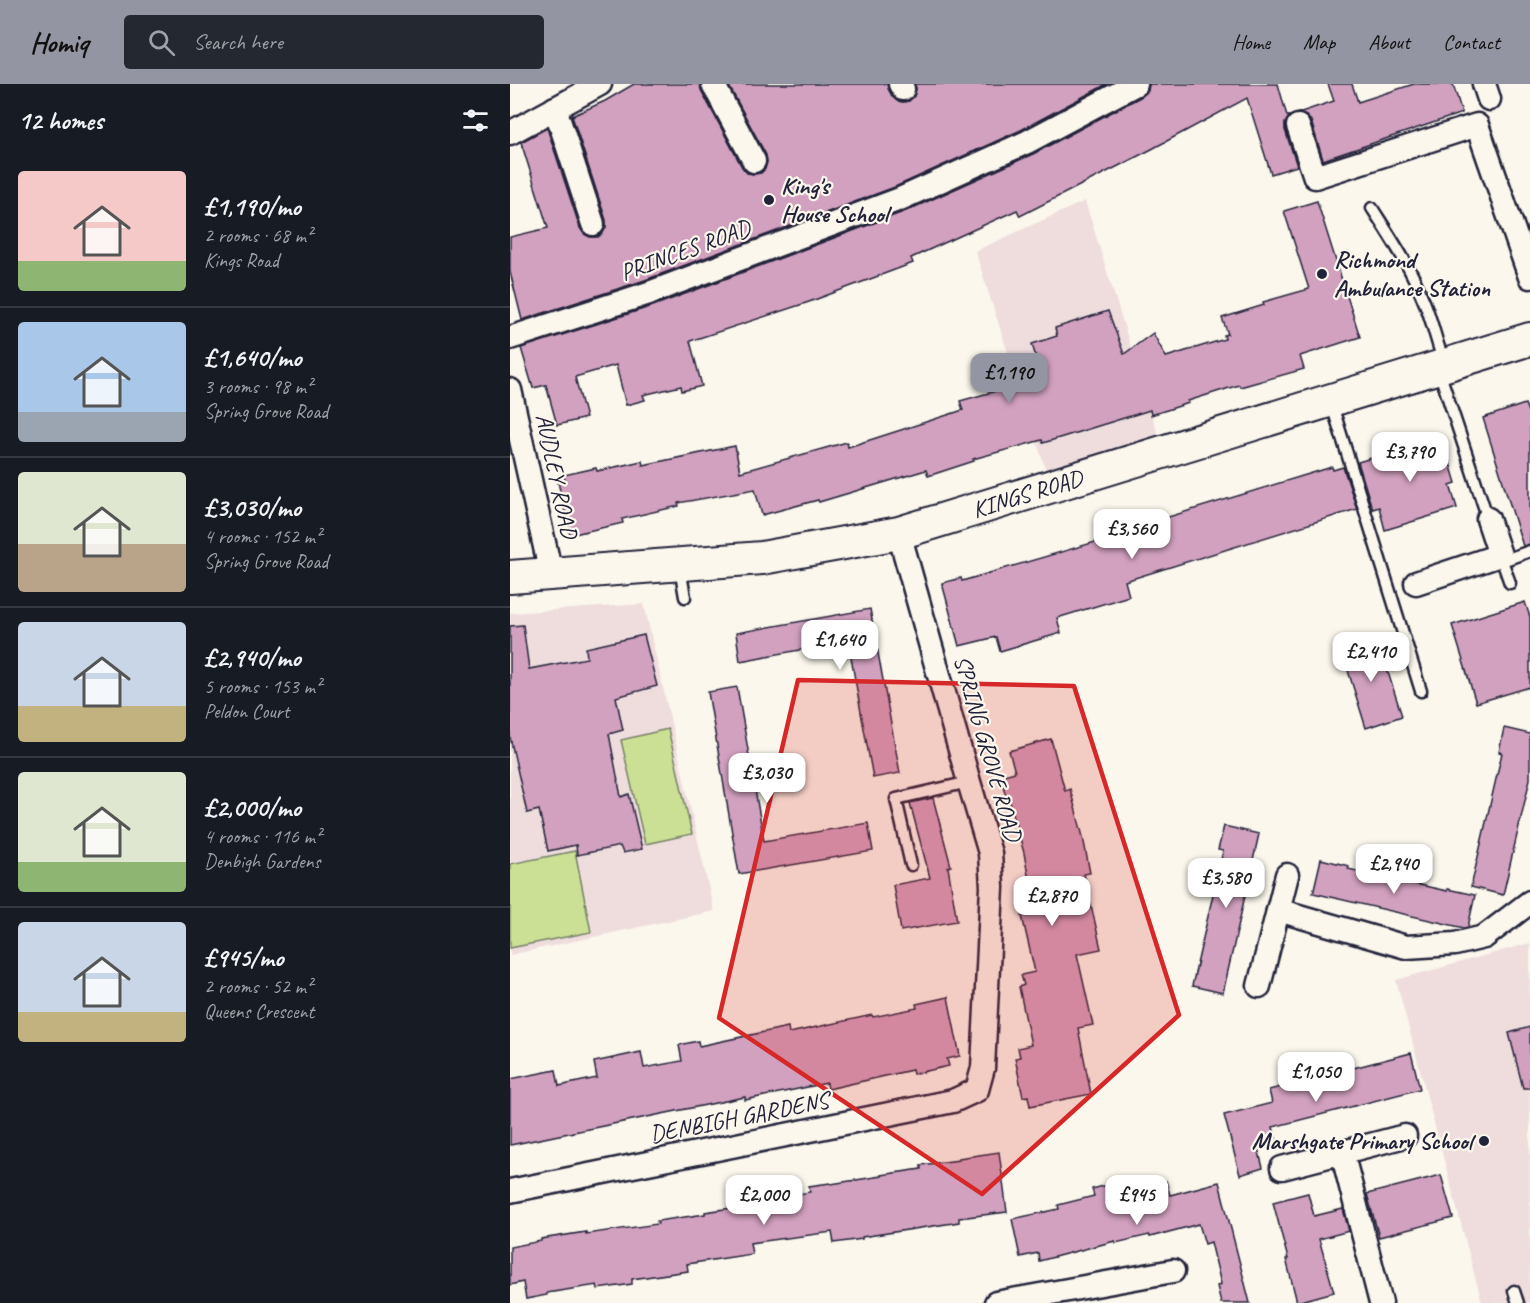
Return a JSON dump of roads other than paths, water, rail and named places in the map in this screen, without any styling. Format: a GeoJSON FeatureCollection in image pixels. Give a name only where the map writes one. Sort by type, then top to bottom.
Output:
{"type":"FeatureCollection","features":[{"type":"Feature","properties":{"kind":"street"},"geometry":{"type":"LineString","coordinates":[[510,133],[600,84]]}},
{"type":"Feature","properties":{"kind":"street"},"geometry":{"type":"LineString","coordinates":[[713,84],[754,161]]}},
{"type":"Feature","properties":{"kind":"street","name":"PRINCES ROAD"},"geometry":{"type":"LineString","coordinates":[[510,338],[649,293],[900,199],[1027,142],[1136,84]]}},
{"type":"Feature","properties":{"kind":"street"},"geometry":{"type":"LineString","coordinates":[[555,108],[593,224]]}},
{"type":"Feature","properties":{"kind":"street"},"geometry":{"type":"LineString","coordinates":[[1298,126],[1315,177],[1477,125],[1530,277]]}},
{"type":"Feature","properties":{"kind":"street","name":"KINGS ROAD"},"geometry":{"type":"LineString","coordinates":[[510,577],[762,558],[899,533],[1530,339]]}},
{"type":"Feature","properties":{"kind":"street","name":"AUDLEY ROAD"},"geometry":{"type":"LineString","coordinates":[[510,390],[551,574]]}},
{"type":"Feature","properties":{"kind":"street"},"geometry":{"type":"LineString","coordinates":[[1416,584],[1501,558],[1488,519]]}},
{"type":"Feature","properties":{"kind":"street","name":"SPRING GROVE ROAD"},"geometry":{"type":"LineString","coordinates":[[899,533],[990,853],[992,887],[983,1068],[977,1090]]}},
{"type":"Feature","properties":{"kind":"street"},"geometry":{"type":"LineString","coordinates":[[1259,986],[1287,875]]}},
{"type":"Feature","properties":{"kind":"street"},"geometry":{"type":"LineString","coordinates":[[1278,910],[1406,947],[1455,944],[1484,937],[1530,902]]}},
{"type":"Feature","properties":{"kind":"street","name":"DENBIGH GARDENS"},"geometry":{"type":"LineString","coordinates":[[510,1191],[953,1101],[977,1090]]}},
{"type":"Feature","properties":{"kind":"street"},"geometry":{"type":"LineString","coordinates":[[1282,1168],[1405,1136]]}},
{"type":"Feature","properties":{"kind":"street"},"geometry":{"type":"LineString","coordinates":[[1342,1152],[1381,1303]]}},
{"type":"Feature","properties":{"kind":"street"},"geometry":{"type":"LineString","coordinates":[[996,1303],[1173,1271]]}},
{"type":"Feature","properties":{"kind":"lane"},"geometry":{"type":"LineString","coordinates":[[1372,208],[1407,264],[1424,301],[1488,519]]}},
{"type":"Feature","properties":{"kind":"lane"},"geometry":{"type":"LineString","coordinates":[[1330,401],[1421,691]]}},
{"type":"Feature","properties":{"kind":"lane"},"geometry":{"type":"LineString","coordinates":[[1510,583],[1501,558],[1530,551]]}},
{"type":"Feature","properties":{"kind":"lane"},"geometry":{"type":"LineString","coordinates":[[680,565],[685,597]]}},
{"type":"Feature","properties":{"kind":"lane"},"geometry":{"type":"LineString","coordinates":[[911,865],[897,799],[969,782]]}},
{"type":"Feature","properties":{"kind":"lane"},"geometry":{"type":"LineString","coordinates":[[1515,1291],[1518,1303]]}},
{"type":"Feature","properties":{"kind":"place","name":"King's House School"},"geometry":{"type":"Point","coordinates":[769,200]}},
{"type":"Feature","properties":{"kind":"place","name":"Richmond Ambulance Station"},"geometry":{"type":"Point","coordinates":[1322,274]}},
{"type":"Feature","properties":{"kind":"place","name":"Marshgate Primary School"},"geometry":{"type":"Point","coordinates":[1484,1141]}}]}
